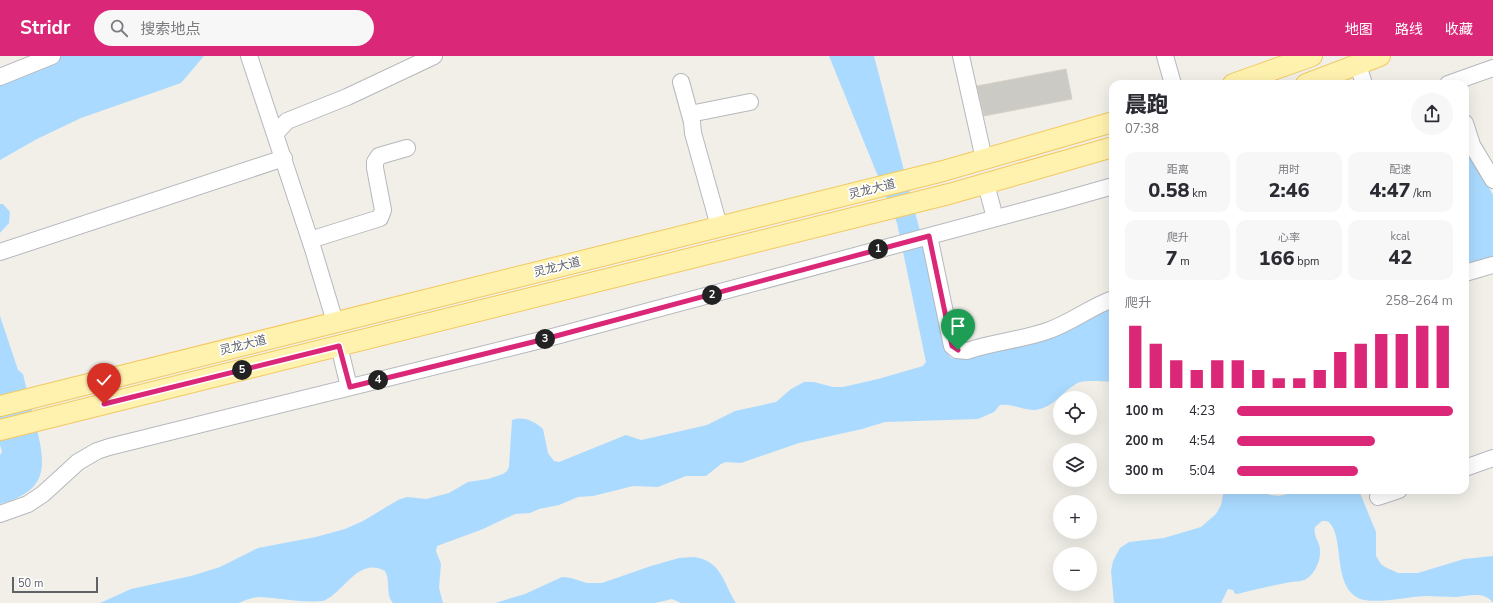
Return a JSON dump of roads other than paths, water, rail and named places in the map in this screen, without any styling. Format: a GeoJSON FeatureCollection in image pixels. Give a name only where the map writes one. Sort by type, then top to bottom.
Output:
{"type":"FeatureCollection","features":[{"type":"Feature","properties":{"kind":"main road"},"geometry":{"type":"LineString","coordinates":[[1244,80],[1312,56]]}},
{"type":"Feature","properties":{"kind":"main road"},"geometry":{"type":"LineString","coordinates":[[1317,80],[1380,56]]}},
{"type":"Feature","properties":{"kind":"main road","name":"灵龙大道"},"geometry":{"type":"LineString","coordinates":[[0,406],[929,174],[1109,123]]}},
{"type":"Feature","properties":{"kind":"main road","name":"灵龙大道"},"geometry":{"type":"LineString","coordinates":[[0,430],[934,198],[1109,148]]}},
{"type":"Feature","properties":{"kind":"street"},"geometry":{"type":"LineString","coordinates":[[0,77],[52,56]]}},
{"type":"Feature","properties":{"kind":"street"},"geometry":{"type":"LineString","coordinates":[[249,56],[284,158],[334,322]]}},
{"type":"Feature","properties":{"kind":"street"},"geometry":{"type":"LineString","coordinates":[[276,133],[287,121],[347,97],[434,56]]}},
{"type":"Feature","properties":{"kind":"street"},"geometry":{"type":"LineString","coordinates":[[961,56],[984,159]]}},
{"type":"Feature","properties":{"kind":"street"},"geometry":{"type":"LineString","coordinates":[[1165,56],[1172,80]]}},
{"type":"Feature","properties":{"kind":"street"},"geometry":{"type":"LineString","coordinates":[[1358,65],[1363,80]]}},
{"type":"Feature","properties":{"kind":"street"},"geometry":{"type":"LineString","coordinates":[[1462,80],[1493,68]]}},
{"type":"Feature","properties":{"kind":"street"},"geometry":{"type":"LineString","coordinates":[[681,82],[690,114],[693,133],[719,226]]}},
{"type":"Feature","properties":{"kind":"street"},"geometry":{"type":"LineString","coordinates":[[690,114],[750,102]]}},
{"type":"Feature","properties":{"kind":"street"},"geometry":{"type":"LineString","coordinates":[[1469,147],[1493,180]]}},
{"type":"Feature","properties":{"kind":"street"},"geometry":{"type":"LineString","coordinates":[[310,240],[380,218],[383,210],[374,168],[375,162],[379,156],[407,148]]}},
{"type":"Feature","properties":{"kind":"street"},"geometry":{"type":"LineString","coordinates":[[0,252],[284,158]]}},
{"type":"Feature","properties":{"kind":"street"},"geometry":{"type":"LineString","coordinates":[[986,184],[995,218]]}},
{"type":"Feature","properties":{"kind":"street"},"geometry":{"type":"LineString","coordinates":[[0,514],[28,504],[43,494],[78,462],[109,447],[541,340],[1109,187]]}},
{"type":"Feature","properties":{"kind":"street"},"geometry":{"type":"LineString","coordinates":[[927,236],[952,346],[958,350],[967,351],[1044,332],[1068,323],[1096,306],[1109,301]]}},
{"type":"Feature","properties":{"kind":"street"},"geometry":{"type":"LineString","coordinates":[[1469,272],[1493,266]]}},
{"type":"Feature","properties":{"kind":"street"},"geometry":{"type":"LineString","coordinates":[[339,346],[350,387]]}},
{"type":"Feature","properties":{"kind":"street"},"geometry":{"type":"LineString","coordinates":[[1469,467],[1493,458]]}},
{"type":"Feature","properties":{"kind":"street"},"geometry":{"type":"LineString","coordinates":[[1378,497],[1387,494]]}},
{"type":"Feature","properties":{"kind":"water"},"geometry":{"type":"Polygon","coordinates":[[[60,56],[204,56],[181,83],[81,118],[37,139],[0,160],[0,82],[60,56]]]}},
{"type":"Feature","properties":{"kind":"water"},"geometry":{"type":"Polygon","coordinates":[[[829,56],[874,56],[920,231],[948,354],[951,358],[961,359],[1040,338],[1109,305],[1109,382],[1079,382],[1066,391],[1053,391],[1053,402],[1040,409],[1030,410],[1010,405],[1000,405],[994,412],[978,419],[885,422],[862,429],[799,443],[741,463],[726,462],[721,464],[706,476],[686,476],[658,487],[633,486],[593,496],[578,497],[559,505],[539,509],[530,513],[515,514],[483,529],[437,546],[436,551],[441,564],[439,588],[443,603],[393,603],[389,596],[388,579],[385,571],[375,568],[367,568],[352,577],[331,597],[323,601],[299,601],[259,597],[251,598],[238,603],[100,603],[131,589],[191,576],[220,567],[258,548],[316,537],[345,529],[363,521],[398,500],[407,497],[426,499],[449,493],[468,482],[488,479],[503,474],[509,467],[512,420],[529,420],[543,429],[548,453],[554,461],[559,462],[626,435],[641,440],[707,425],[735,411],[776,402],[791,389],[804,382],[814,382],[833,387],[843,387],[923,366],[926,362],[897,223],[829,56]]]}},
{"type":"Feature","properties":{"kind":"water"},"geometry":{"type":"Polygon","coordinates":[[[1469,156],[1472,157],[1493,195],[1493,259],[1475,263],[1469,262],[1469,156]]]}},
{"type":"Feature","properties":{"kind":"water"},"geometry":{"type":"Polygon","coordinates":[[[0,204],[3,204],[10,212],[9,223],[0,233],[0,204]]]}},
{"type":"Feature","properties":{"kind":"water"},"geometry":{"type":"Polygon","coordinates":[[[0,316],[18,370],[23,374],[36,425],[42,465],[36,484],[28,492],[0,504],[0,455],[2,452],[0,445],[0,316]]]}},
{"type":"Feature","properties":{"kind":"water"},"geometry":{"type":"Polygon","coordinates":[[[1223,494],[1268,494],[1279,496],[1287,494],[1360,494],[1376,532],[1376,556],[1381,564],[1398,573],[1418,573],[1464,559],[1493,556],[1493,603],[1486,597],[1476,595],[1456,597],[1425,596],[1372,601],[1364,600],[1353,595],[1346,586],[1342,574],[1333,527],[1327,521],[1322,521],[1315,527],[1316,537],[1320,547],[1318,562],[1312,574],[1304,580],[1237,594],[1235,594],[1233,590],[1228,589],[1221,603],[1114,603],[1111,571],[1113,561],[1120,548],[1129,542],[1164,538],[1201,527],[1216,514],[1221,505],[1223,494]]]}},
{"type":"Feature","properties":{"kind":"water"},"geometry":{"type":"Polygon","coordinates":[[[694,557],[711,563],[716,568],[721,574],[736,603],[681,603],[672,599],[655,603],[495,603],[525,594],[562,577],[587,583],[602,583],[679,558],[694,557]]]}}]}
